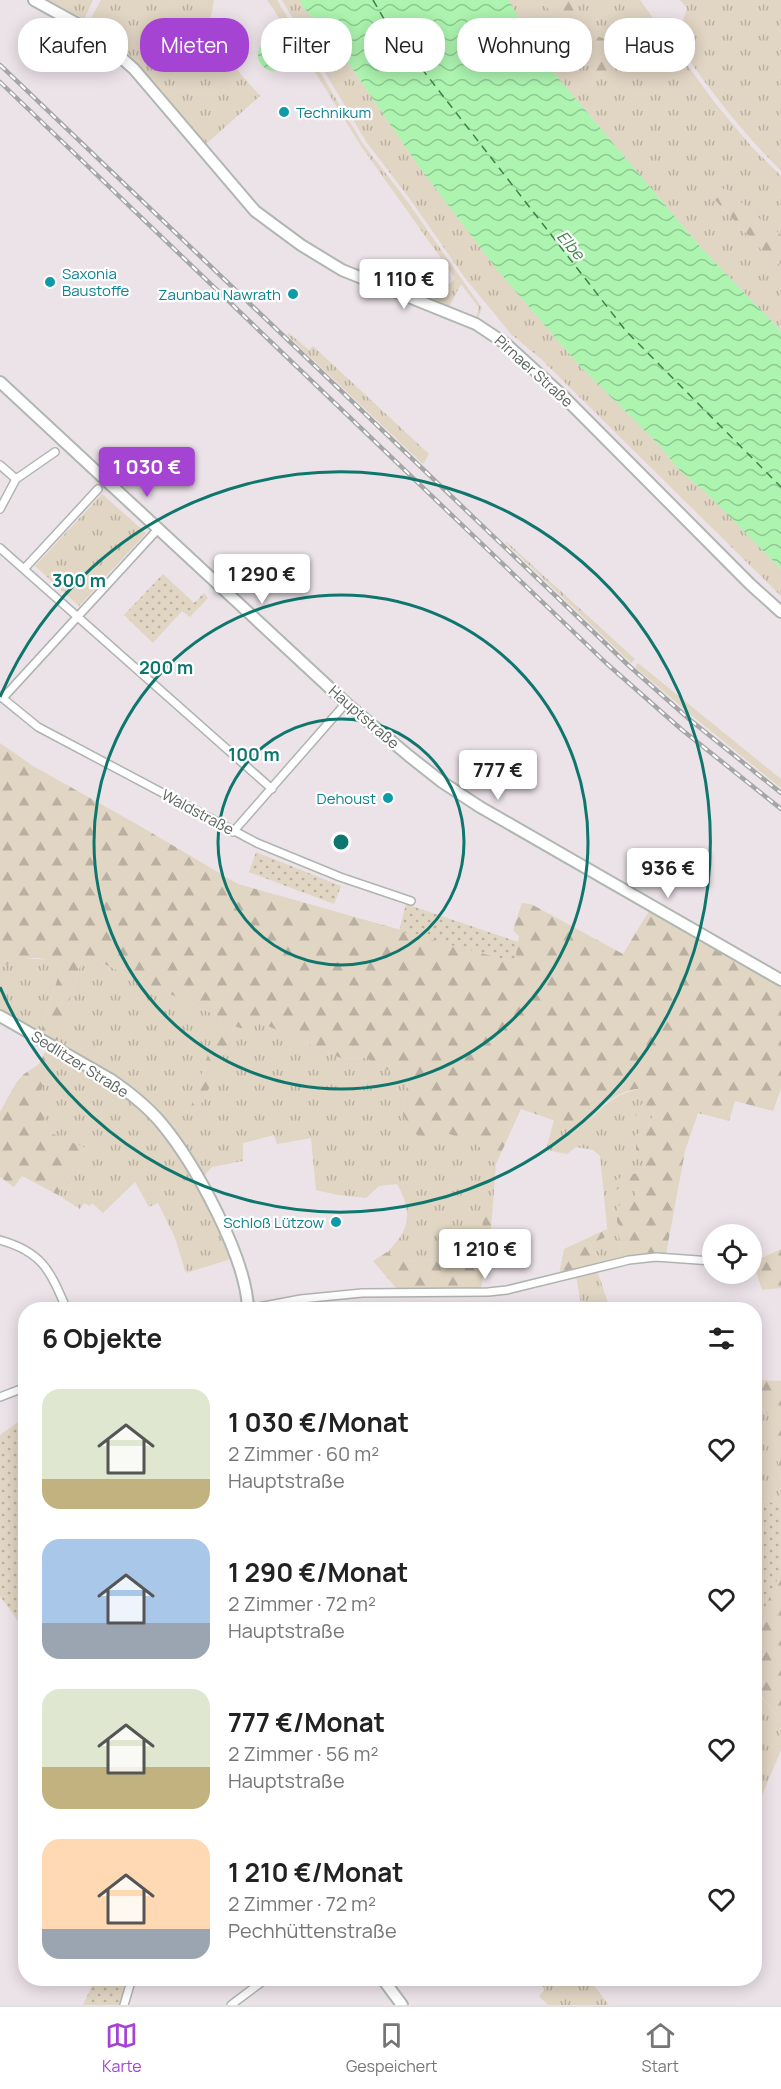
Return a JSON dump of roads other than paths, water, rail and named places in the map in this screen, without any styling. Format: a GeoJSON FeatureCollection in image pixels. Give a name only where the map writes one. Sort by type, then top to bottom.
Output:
{"type":"FeatureCollection","features":[{"type":"Feature","properties":{"kind":"street","name":"Pirnaer Straße"},"geometry":{"type":"LineString","coordinates":[[34,0],[81,26],[134,69],[255,211],[301,245],[342,270],[476,324],[506,344],[564,397],[750,584],[781,612]]}},
{"type":"Feature","properties":{"kind":"street","name":"Hauptstraße"},"geometry":{"type":"LineString","coordinates":[[0,382],[346,703],[442,782],[480,807],[781,980]]}},
{"type":"Feature","properties":{"kind":"street"},"geometry":{"type":"LineString","coordinates":[[0,509],[16,479],[55,452]]}},
{"type":"Feature","properties":{"kind":"street"},"geometry":{"type":"LineString","coordinates":[[0,465],[16,479]]}},
{"type":"Feature","properties":{"kind":"street"},"geometry":{"type":"LineString","coordinates":[[24,569],[98,489]]}},
{"type":"Feature","properties":{"kind":"street"},"geometry":{"type":"LineString","coordinates":[[2,697],[159,528]]}},
{"type":"Feature","properties":{"kind":"street"},"geometry":{"type":"LineString","coordinates":[[0,548],[272,789]]}},
{"type":"Feature","properties":{"kind":"street","name":"Waldstraße"},"geometry":{"type":"LineString","coordinates":[[2,697],[38,727],[257,843],[340,878],[411,901]]}},
{"type":"Feature","properties":{"kind":"street"},"geometry":{"type":"LineString","coordinates":[[233,831],[346,703]]}},
{"type":"Feature","properties":{"kind":"street","name":"Sedlitzer Straße"},"geometry":{"type":"LineString","coordinates":[[0,1016],[110,1080],[125,1090],[162,1124],[217,1212],[242,1276],[247,1302]]}},
{"type":"Feature","properties":{"kind":"street"},"geometry":{"type":"LineString","coordinates":[[0,1240],[30,1251],[42,1263],[63,1302]]}},
{"type":"Feature","properties":{"kind":"street"},"geometry":{"type":"LineString","coordinates":[[285,1302],[351,1294],[488,1293],[642,1258],[671,1257],[702,1260]]}},
{"type":"Feature","properties":{"kind":"street"},"geometry":{"type":"LineString","coordinates":[[0,1397],[18,1390]]}},
{"type":"Feature","properties":{"kind":"street"},"geometry":{"type":"LineString","coordinates":[[124,2005],[130,1986]]}},
{"type":"Feature","properties":{"kind":"street"},"geometry":{"type":"LineString","coordinates":[[231,2005],[256,1986]]}},
{"type":"Feature","properties":{"kind":"street"},"geometry":{"type":"LineString","coordinates":[[388,1986],[402,2005]]}},
{"type":"Feature","properties":{"kind":"water","name":"Elbe"},"geometry":{"type":"Polygon","coordinates":[[[300,0],[508,0],[519,18],[457,18],[457,72],[553,72],[703,250],[781,331],[781,569],[704,491],[680,471],[660,446],[578,364],[498,271],[417,164],[352,68],[352,18],[313,18],[300,0]]]}},
{"type":"Feature","properties":{"kind":"water"},"geometry":{"type":"Polygon","coordinates":[[[261,45],[261,65],[258,55],[261,45]]]}},
{"type":"Feature","properties":{"kind":"railway"},"geometry":{"type":"LineString","coordinates":[[0,65],[628,665],[689,719],[781,793]]}},
{"type":"Feature","properties":{"kind":"railway"},"geometry":{"type":"LineString","coordinates":[[0,82],[606,663],[681,729],[781,809]]}},
{"type":"Feature","properties":{"kind":"place","name":"Technikum"},"geometry":{"type":"Point","coordinates":[284,112]}},
{"type":"Feature","properties":{"kind":"place","name":"Saxonia Baustoffe"},"geometry":{"type":"Point","coordinates":[50,282]}},
{"type":"Feature","properties":{"kind":"place","name":"Zaunbau Nawrath"},"geometry":{"type":"Point","coordinates":[293,294]}},
{"type":"Feature","properties":{"kind":"place","name":"Dehoust"},"geometry":{"type":"Point","coordinates":[388,798]}},
{"type":"Feature","properties":{"kind":"place","name":"Schloß Lützow"},"geometry":{"type":"Point","coordinates":[336,1222]}}]}
